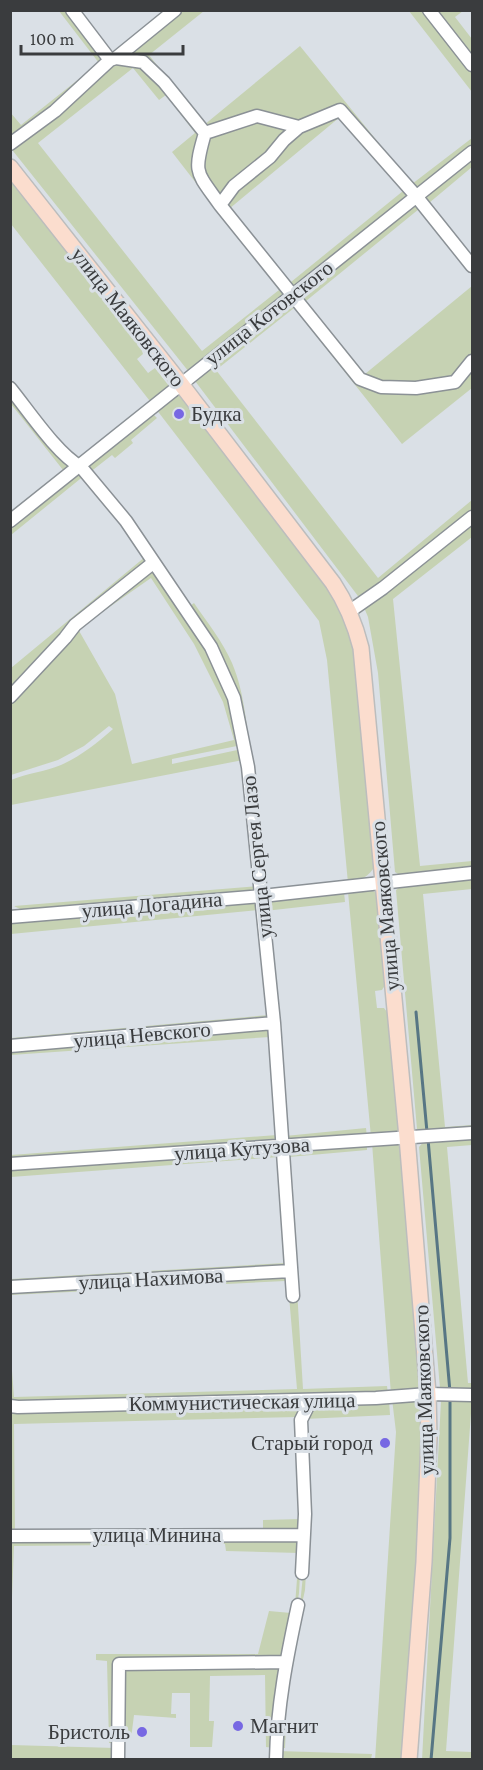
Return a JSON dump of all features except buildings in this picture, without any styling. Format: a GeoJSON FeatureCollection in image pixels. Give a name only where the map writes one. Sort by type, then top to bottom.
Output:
{"type":"FeatureCollection","features":[{"type":"Feature","properties":{"kind":"main road","name":"улица Маяковского"},"geometry":{"type":"LineString","coordinates":[[10,167],[181,384],[333,583],[350,610],[361,648],[407,1137],[428,1394],[429,1438],[424,1562],[409,1760]]}},
{"type":"Feature","properties":{"kind":"street"},"geometry":{"type":"LineString","coordinates":[[72,10],[113,59],[143,62],[164,82],[205,133]]}},
{"type":"Feature","properties":{"kind":"street"},"geometry":{"type":"LineString","coordinates":[[10,144],[56,111],[113,59],[175,10]]}},
{"type":"Feature","properties":{"kind":"street"},"geometry":{"type":"LineString","coordinates":[[429,10],[472,65]]}},
{"type":"Feature","properties":{"kind":"street"},"geometry":{"type":"LineString","coordinates":[[220,205],[234,186],[270,157],[299,127],[340,110],[416,196],[472,266]]}},
{"type":"Feature","properties":{"kind":"street"},"geometry":{"type":"LineString","coordinates":[[205,133],[257,116],[299,127]]}},
{"type":"Feature","properties":{"kind":"street"},"geometry":{"type":"LineString","coordinates":[[205,133],[197,161],[199,176],[360,379],[381,387],[416,388],[455,382],[472,361]]}},
{"type":"Feature","properties":{"kind":"street","name":"улица Котовского"},"geometry":{"type":"LineString","coordinates":[[10,521],[81,467],[181,384],[472,152]]}},
{"type":"Feature","properties":{"kind":"street","name":"улица Сергея Лазо"},"geometry":{"type":"LineString","coordinates":[[10,388],[61,450],[73,463],[81,467],[126,521],[211,647],[234,698],[248,767],[262,896],[284,1146],[293,1296]]}},
{"type":"Feature","properties":{"kind":"street"},"geometry":{"type":"LineString","coordinates":[[350,610],[383,588],[472,517]]}},
{"type":"Feature","properties":{"kind":"street"},"geometry":{"type":"LineString","coordinates":[[10,697],[65,639],[75,624],[153,563]]}},
{"type":"Feature","properties":{"kind":"street","name":"улица Догадина"},"geometry":{"type":"LineString","coordinates":[[10,917],[262,896],[472,873]]}},
{"type":"Feature","properties":{"kind":"street","name":"улица Невского"},"geometry":{"type":"LineString","coordinates":[[10,1046],[274,1023]]}},
{"type":"Feature","properties":{"kind":"street","name":"улица Кутузова"},"geometry":{"type":"LineString","coordinates":[[10,1164],[472,1133]]}},
{"type":"Feature","properties":{"kind":"street","name":"улица Нахимова"},"geometry":{"type":"LineString","coordinates":[[10,1287],[291,1272]]}},
{"type":"Feature","properties":{"kind":"street","name":"Коммунистическая улица"},"geometry":{"type":"LineString","coordinates":[[10,1406],[310,1400],[428,1394],[472,1395]]}},
{"type":"Feature","properties":{"kind":"street"},"geometry":{"type":"LineString","coordinates":[[302,1573],[304,1535],[301,1420],[310,1400]]}},
{"type":"Feature","properties":{"kind":"street","name":"улица Минина"},"geometry":{"type":"LineString","coordinates":[[10,1536],[304,1535]]}},
{"type":"Feature","properties":{"kind":"street"},"geometry":{"type":"LineString","coordinates":[[276,1760],[277,1724],[286,1662],[298,1605]]}},
{"type":"Feature","properties":{"kind":"street"},"geometry":{"type":"LineString","coordinates":[[118,1760],[119,1664],[286,1662]]}},
{"type":"Feature","properties":{"kind":"green space"},"geometry":{"type":"Polygon","coordinates":[[[59,11],[67,11],[101,55],[99,63],[59,11]]]}},
{"type":"Feature","properties":{"kind":"green space"},"geometry":{"type":"Polygon","coordinates":[[[180,11],[204,11],[149,55],[204,125],[300,46],[412,184],[472,138],[472,149],[416,192],[341,107],[298,124],[257,114],[206,130],[166,81],[121,57],[180,11]]]}},
{"type":"Feature","properties":{"kind":"green space"},"geometry":{"type":"Polygon","coordinates":[[[409,11],[424,11],[472,71],[472,92],[409,11]]]}},
{"type":"Feature","properties":{"kind":"green space"},"geometry":{"type":"Polygon","coordinates":[[[434,11],[463,11],[455,17],[472,39],[472,59],[434,11]]]}},
{"type":"Feature","properties":{"kind":"green space"},"geometry":{"type":"Polygon","coordinates":[[[99,63],[54,106],[11,136],[10,112],[21,125],[99,63]]]}},
{"type":"Feature","properties":{"kind":"green space"},"geometry":{"type":"Polygon","coordinates":[[[112,63],[141,65],[202,132],[194,161],[289,293],[189,372],[13,151],[14,145],[112,63]],[[133,68],[38,143],[202,351],[279,290],[172,152],[195,133],[166,95],[159,100],[133,68]]]}},
{"type":"Feature","properties":{"kind":"green space"},"geometry":{"type":"Polygon","coordinates":[[[339,113],[412,195],[293,291],[223,205],[300,129],[339,113]],[[340,117],[229,209],[291,282],[403,191],[340,117]]]}},
{"type":"Feature","properties":{"kind":"green space"},"geometry":{"type":"Polygon","coordinates":[[[256,119],[294,128],[220,200],[202,175],[207,135],[256,119]]]}},
{"type":"Feature","properties":{"kind":"green space"},"geometry":{"type":"Polygon","coordinates":[[[472,155],[472,167],[429,203],[419,196],[472,155]]]}},
{"type":"Feature","properties":{"kind":"green space"},"geometry":{"type":"Polygon","coordinates":[[[10,175],[137,336],[143,354],[137,359],[148,373],[155,368],[169,386],[169,392],[153,405],[11,224],[10,175]]]}},
{"type":"Feature","properties":{"kind":"green space"},"geometry":{"type":"Polygon","coordinates":[[[416,199],[472,269],[472,276],[471,271],[419,209],[306,301],[365,374],[472,286],[472,357],[455,379],[382,385],[361,376],[297,295],[416,199]]]}},
{"type":"Feature","properties":{"kind":"green space"},"geometry":{"type":"Polygon","coordinates":[[[292,299],[358,381],[456,384],[472,365],[472,388],[402,444],[294,308],[216,370],[378,578],[472,500],[472,513],[361,600],[192,377],[292,299]]]}},
{"type":"Feature","properties":{"kind":"green space"},"geometry":{"type":"Polygon","coordinates":[[[10,392],[74,468],[11,518],[11,511],[63,470],[11,404],[10,392]]]}},
{"type":"Feature","properties":{"kind":"green space"},"geometry":{"type":"Polygon","coordinates":[[[182,393],[341,605],[354,644],[376,865],[367,875],[357,881],[348,883],[327,660],[319,621],[156,409],[173,396],[182,393]]]}},
{"type":"Feature","properties":{"kind":"green space"},"geometry":{"type":"Polygon","coordinates":[[[152,413],[157,418],[131,440],[133,443],[115,458],[112,455],[89,473],[190,606],[194,603],[228,655],[237,676],[243,702],[252,769],[250,770],[212,646],[85,468],[152,413]]]}},
{"type":"Feature","properties":{"kind":"green space"},"geometry":{"type":"Polygon","coordinates":[[[81,471],[85,475],[11,535],[11,526],[81,471]]]}},
{"type":"Feature","properties":{"kind":"green space"},"geometry":{"type":"Polygon","coordinates":[[[472,521],[472,537],[393,599],[420,866],[472,861],[472,868],[401,876],[395,872],[378,673],[368,617],[363,605],[472,521]]]}},
{"type":"Feature","properties":{"kind":"green space"},"geometry":{"type":"Polygon","coordinates":[[[145,557],[149,562],[11,694],[11,668],[145,557]]]}},
{"type":"Feature","properties":{"kind":"green space"},"geometry":{"type":"Polygon","coordinates":[[[152,567],[208,647],[231,698],[242,745],[172,759],[172,764],[242,749],[258,883],[243,760],[11,805],[11,780],[68,761],[88,749],[113,729],[109,726],[84,746],[58,760],[11,775],[11,700],[76,627],[152,567]],[[151,578],[78,629],[115,694],[132,764],[234,740],[223,702],[194,644],[151,578]]]}},
{"type":"Feature","properties":{"kind":"green space"},"geometry":{"type":"Polygon","coordinates":[[[472,878],[472,889],[423,894],[445,1127],[472,1125],[472,1129],[426,1133],[417,1129],[396,890],[403,885],[472,878]]]}},
{"type":"Feature","properties":{"kind":"green space"},"geometry":{"type":"Polygon","coordinates":[[[258,886],[259,892],[26,912],[14,906],[258,886]]]}},
{"type":"Feature","properties":{"kind":"green space"},"geometry":{"type":"Polygon","coordinates":[[[369,890],[379,893],[387,982],[382,990],[375,991],[377,1008],[384,1008],[390,1016],[400,1131],[371,1137],[348,892],[369,890]]]}},
{"type":"Feature","properties":{"kind":"green space"},"geometry":{"type":"Polygon","coordinates":[[[344,892],[345,902],[265,911],[264,900],[344,892]]]}},
{"type":"Feature","properties":{"kind":"green space"},"geometry":{"type":"Polygon","coordinates":[[[260,901],[272,1021],[11,1044],[11,1038],[269,1015],[259,910],[11,934],[11,921],[260,901]]]}},
{"type":"Feature","properties":{"kind":"green space"},"geometry":{"type":"Polygon","coordinates":[[[272,1026],[282,1144],[11,1162],[11,1155],[277,1135],[270,1037],[11,1055],[11,1049],[272,1026]]]}},
{"type":"Feature","properties":{"kind":"green space"},"geometry":{"type":"Polygon","coordinates":[[[366,1128],[367,1138],[286,1144],[285,1136],[366,1128]]]}},
{"type":"Feature","properties":{"kind":"green space"},"geometry":{"type":"Polygon","coordinates":[[[472,1136],[472,1145],[447,1147],[468,1383],[472,1383],[472,1388],[440,1388],[419,1147],[426,1139],[472,1136]]]}},
{"type":"Feature","properties":{"kind":"green space"},"geometry":{"type":"Polygon","coordinates":[[[394,1141],[402,1144],[422,1389],[391,1394],[372,1143],[394,1141]]]}},
{"type":"Feature","properties":{"kind":"green space"},"geometry":{"type":"Polygon","coordinates":[[[367,1143],[367,1150],[289,1157],[303,1389],[387,1386],[388,1394],[11,1403],[10,1345],[14,1397],[297,1389],[289,1296],[285,1281],[11,1295],[11,1289],[289,1273],[287,1149],[367,1143]]]}},
{"type":"Feature","properties":{"kind":"green space"},"geometry":{"type":"Polygon","coordinates":[[[282,1149],[289,1270],[11,1285],[11,1279],[285,1263],[279,1157],[11,1177],[11,1166],[282,1149]]]}},
{"type":"Feature","properties":{"kind":"green space"},"geometry":{"type":"Polygon","coordinates":[[[392,1399],[422,1400],[420,1554],[404,1759],[375,1760],[396,1432],[392,1399]]]}},
{"type":"Feature","properties":{"kind":"green space"},"geometry":{"type":"Polygon","coordinates":[[[389,1400],[390,1415],[304,1419],[314,1402],[389,1400]]]}},
{"type":"Feature","properties":{"kind":"green space"},"geometry":{"type":"Polygon","coordinates":[[[472,1400],[446,1751],[472,1752],[472,1759],[422,1760],[441,1401],[472,1400]]]}},
{"type":"Feature","properties":{"kind":"green space"},"geometry":{"type":"Polygon","coordinates":[[[305,1403],[301,1533],[11,1533],[11,1409],[305,1403]],[[297,1417],[14,1424],[15,1530],[263,1530],[263,1520],[301,1519],[297,1417]]]}},
{"type":"Feature","properties":{"kind":"green space"},"geometry":{"type":"Polygon","coordinates":[[[304,1421],[309,1519],[305,1590],[287,1673],[283,1720],[286,1727],[285,1748],[278,1748],[278,1723],[285,1672],[300,1605],[304,1565],[307,1513],[304,1421]]]}},
{"type":"Feature","properties":{"kind":"green space"},"geometry":{"type":"Polygon","coordinates":[[[302,1537],[299,1593],[274,1748],[266,1747],[265,1675],[210,1676],[209,1721],[214,1721],[212,1747],[190,1747],[190,1693],[172,1693],[171,1714],[176,1714],[176,1718],[134,1715],[131,1739],[123,1743],[109,1743],[107,1661],[96,1660],[96,1654],[258,1654],[269,1611],[291,1613],[295,1605],[299,1553],[226,1551],[225,1544],[14,1546],[11,1623],[11,1539],[302,1537]]]}},
{"type":"Feature","properties":{"kind":"green space"},"geometry":{"type":"Polygon","coordinates":[[[11,1745],[115,1748],[114,1759],[11,1759],[11,1745]]]}},
{"type":"Feature","properties":{"kind":"green space"},"geometry":{"type":"Polygon","coordinates":[[[278,1751],[372,1754],[371,1759],[278,1759],[278,1751]]]}},
{"type":"Feature","properties":{"kind":"waterway"},"geometry":{"type":"LineString","coordinates":[[416,1012],[427,1132]]}},
{"type":"Feature","properties":{"kind":"waterway"},"geometry":{"type":"LineString","coordinates":[[428,1139],[450,1392]]}},
{"type":"Feature","properties":{"kind":"waterway"},"geometry":{"type":"LineString","coordinates":[[431,1760],[450,1538],[450,1399]]}},
{"type":"Feature","properties":{"kind":"place","name":"Будка"},"geometry":{"type":"Point","coordinates":[179,414]}},
{"type":"Feature","properties":{"kind":"place","name":"Старый город"},"geometry":{"type":"Point","coordinates":[385,1443]}},
{"type":"Feature","properties":{"kind":"place","name":"Магнит"},"geometry":{"type":"Point","coordinates":[238,1726]}},
{"type":"Feature","properties":{"kind":"place","name":"Бристоль"},"geometry":{"type":"Point","coordinates":[142,1732]}}]}
